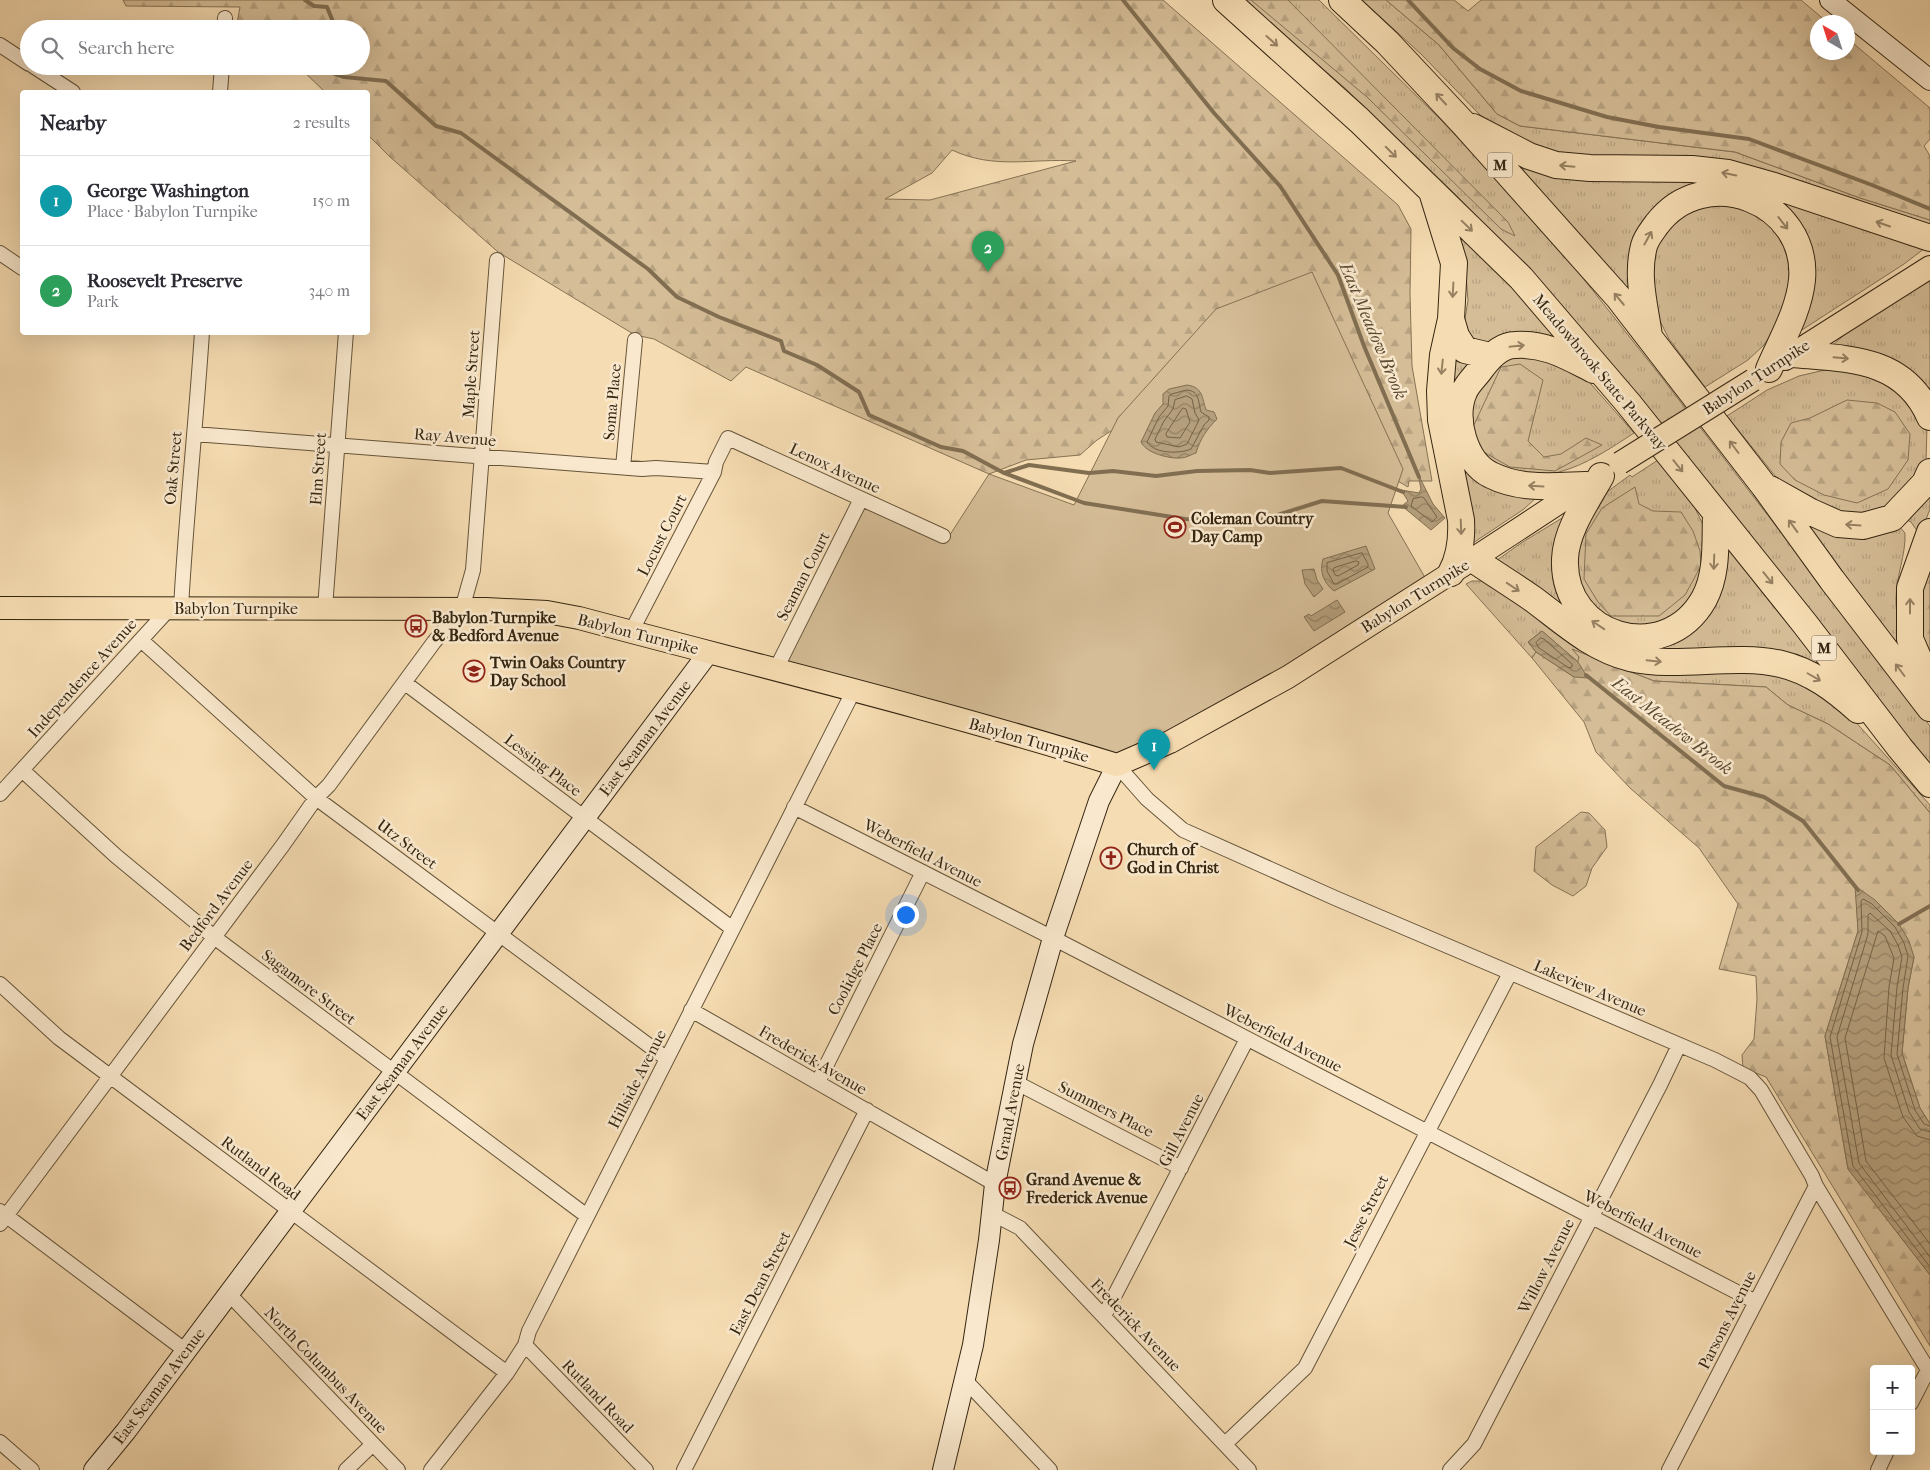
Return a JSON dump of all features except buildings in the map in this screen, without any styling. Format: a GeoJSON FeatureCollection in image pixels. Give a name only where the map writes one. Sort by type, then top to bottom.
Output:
{"type":"FeatureCollection","features":[{"type":"Feature","properties":{"kind":"highway","name":"Meadowbrook State Parkway"},"geometry":{"type":"LineString","coordinates":[[1226,0],[1360,121],[1521,278],[1628,403],[1930,784]]}},
{"type":"Feature","properties":{"kind":"highway","name":"M"},"geometry":{"type":"LineString","coordinates":[[1342,0],[1387,42],[1463,123],[1618,297],[1764,486],[1832,580],[1930,708]]}},
{"type":"Feature","properties":{"kind":"highway"},"geometry":{"type":"LineString","coordinates":[[1463,123],[1501,140],[1529,156],[1556,165],[1590,168],[1692,169],[1728,173],[1774,186],[1930,238]]}},
{"type":"Feature","properties":{"kind":"highway"},"geometry":{"type":"LineString","coordinates":[[1432,192],[1454,263],[1451,319],[1443,355],[1440,391],[1441,420],[1461,520],[1462,532],[1459,552],[1462,566],[1533,599],[1574,632],[1611,652],[1630,658],[1658,662],[1746,661],[1781,664],[1808,674],[1836,690],[1900,748]]}},
{"type":"Feature","properties":{"kind":"highway"},"geometry":{"type":"LineString","coordinates":[[1649,337],[1640,271],[1644,245],[1650,234],[1666,213],[1689,198],[1714,192],[1731,193],[1752,198],[1771,210],[1784,223],[1797,245],[1802,280],[1796,306],[1761,374]]}},
{"type":"Feature","properties":{"kind":"highway"},"geometry":{"type":"LineString","coordinates":[[1451,319],[1456,336],[1465,350],[1490,356]]}},
{"type":"Feature","properties":{"kind":"highway"},"geometry":{"type":"LineString","coordinates":[[1602,374],[1548,347],[1514,344],[1490,356],[1464,392],[1459,411],[1460,428],[1467,449],[1482,469],[1490,475],[1514,484],[1539,486],[1602,475]]}},
{"type":"Feature","properties":{"kind":"highway"},"geometry":{"type":"LineString","coordinates":[[1792,354],[1855,359],[1889,370],[1906,382],[1923,402],[1930,417]]}},
{"type":"Feature","properties":{"kind":"highway"},"geometry":{"type":"LineString","coordinates":[[1764,486],[1811,512],[1838,524],[1863,526],[1892,518],[1926,484],[1930,472]]}},
{"type":"Feature","properties":{"kind":"highway"},"geometry":{"type":"LineString","coordinates":[[1602,475],[1576,523],[1568,542],[1565,558],[1566,581],[1569,592],[1578,606],[1601,629],[1622,636],[1643,638],[1664,634],[1679,627],[1696,611],[1705,597],[1714,572],[1716,513]]}},
{"type":"Feature","properties":{"kind":"highway"},"geometry":{"type":"LineString","coordinates":[[1892,518],[1910,528],[1916,543],[1918,564]]}},
{"type":"Feature","properties":{"kind":"highway"},"geometry":{"type":"LineString","coordinates":[[1930,532],[1910,588],[1910,639],[1930,685]]}},
{"type":"Feature","properties":{"kind":"main road"},"geometry":{"type":"LineString","coordinates":[[1830,0],[1930,80]]}},
{"type":"Feature","properties":{"kind":"main road","name":"Babylon Turnpike"},"geometry":{"type":"LineString","coordinates":[[0,608],[462,609],[547,612],[854,690],[1000,730],[1117,766],[1170,742],[1288,677],[1930,267]]}},
{"type":"Feature","properties":{"kind":"main road","name":"East Seaman Avenue"},"geometry":{"type":"LineString","coordinates":[[94,1470],[126,1431],[291,1212],[709,652]]}},
{"type":"Feature","properties":{"kind":"main road","name":"Grand Avenue"},"geometry":{"type":"LineString","coordinates":[[943,1470],[973,1345],[989,1240],[995,1184],[1023,1044],[1052,938],[1099,801],[1117,766]]}},
{"type":"Feature","properties":{"kind":"street"},"geometry":{"type":"LineString","coordinates":[[0,45],[20,58]]}},
{"type":"Feature","properties":{"kind":"street"},"geometry":{"type":"LineString","coordinates":[[47,75],[70,90]]}},
{"type":"Feature","properties":{"kind":"street"},"geometry":{"type":"LineString","coordinates":[[220,90],[221,75]]}},
{"type":"Feature","properties":{"kind":"street"},"geometry":{"type":"LineString","coordinates":[[0,253],[20,267]]}},
{"type":"Feature","properties":{"kind":"street","name":"Maple Street"},"geometry":{"type":"LineString","coordinates":[[462,609],[473,570],[497,260]]}},
{"type":"Feature","properties":{"kind":"street","name":"Oak Street"},"geometry":{"type":"LineString","coordinates":[[175,608],[194,434],[202,335]]}},
{"type":"Feature","properties":{"kind":"street","name":"Elm Street"},"geometry":{"type":"LineString","coordinates":[[325,608],[346,335]]}},
{"type":"Feature","properties":{"kind":"street","name":"Soma Place"},"geometry":{"type":"LineString","coordinates":[[623,467],[635,340]]}},
{"type":"Feature","properties":{"kind":"street","name":"Ray Avenue"},"geometry":{"type":"LineString","coordinates":[[194,434],[623,467],[714,472]]}},
{"type":"Feature","properties":{"kind":"street","name":"Lenox Avenue"},"geometry":{"type":"LineString","coordinates":[[721,454],[728,438],[943,536]]}},
{"type":"Feature","properties":{"kind":"street","name":"Locust Court"},"geometry":{"type":"LineString","coordinates":[[631,632],[714,472],[721,454]]}},
{"type":"Feature","properties":{"kind":"street","name":"Seaman Court"},"geometry":{"type":"LineString","coordinates":[[776,669],[861,499]]}},
{"type":"Feature","properties":{"kind":"street","name":"Independence Avenue"},"geometry":{"type":"LineString","coordinates":[[0,794],[141,640],[175,608]]}},
{"type":"Feature","properties":{"kind":"street","name":"Bedford Avenue"},"geometry":{"type":"LineString","coordinates":[[2,1217],[214,938],[316,798],[329,785],[434,642],[462,609]]}},
{"type":"Feature","properties":{"kind":"street","name":"Utz Street"},"geometry":{"type":"LineString","coordinates":[[141,640],[316,798],[666,1059]]}},
{"type":"Feature","properties":{"kind":"street","name":"Lessing Place"},"geometry":{"type":"LineString","coordinates":[[405,683],[733,929]]}},
{"type":"Feature","properties":{"kind":"street","name":"Hillside Avenue"},"geometry":{"type":"LineString","coordinates":[[431,1470],[525,1346],[529,1331],[854,690]]}},
{"type":"Feature","properties":{"kind":"street","name":"Lakeview Avenue"},"geometry":{"type":"LineString","coordinates":[[1117,766],[1147,799],[1183,830],[1335,898],[1715,1060],[1750,1078],[1765,1098],[1812,1176],[1816,1186],[1929,1371]]}},
{"type":"Feature","properties":{"kind":"street","name":"Sagamore Street"},"geometry":{"type":"LineString","coordinates":[[22,770],[116,856],[214,938],[587,1216]]}},
{"type":"Feature","properties":{"kind":"street","name":"Weberfield Avenue"},"geometry":{"type":"LineString","coordinates":[[794,807],[1052,938],[1756,1302]]}},
{"type":"Feature","properties":{"kind":"street","name":"Coolidge Place"},"geometry":{"type":"LineString","coordinates":[[818,1082],[923,872]]}},
{"type":"Feature","properties":{"kind":"street","name":"Jesse Street"},"geometry":{"type":"LineString","coordinates":[[1225,1444],[1305,1368],[1510,973]]}},
{"type":"Feature","properties":{"kind":"street","name":"Rutland Road"},"geometry":{"type":"LineString","coordinates":[[0,984],[60,1038],[506,1373]]}},
{"type":"Feature","properties":{"kind":"street","name":"Frederick Avenue"},"geometry":{"type":"LineString","coordinates":[[691,1010],[995,1184]]}},
{"type":"Feature","properties":{"kind":"street","name":"Gill Avenue"},"geometry":{"type":"LineString","coordinates":[[1104,1316],[1247,1039]]}},
{"type":"Feature","properties":{"kind":"street","name":"Willow Avenue"},"geometry":{"type":"LineString","coordinates":[[1450,1470],[1474,1444],[1679,1045]]}},
{"type":"Feature","properties":{"kind":"street","name":"Summers Place"},"geometry":{"type":"LineString","coordinates":[[1015,1082],[1181,1168]]}},
{"type":"Feature","properties":{"kind":"street","name":"East Dean Street"},"geometry":{"type":"LineString","coordinates":[[684,1470],[866,1110]]}},
{"type":"Feature","properties":{"kind":"street","name":"Parsons Avenue"},"geometry":{"type":"LineString","coordinates":[[1669,1470],[1816,1186]]}},
{"type":"Feature","properties":{"kind":"street","name":"Frederick Avenue"},"geometry":{"type":"LineString","coordinates":[[991,1213],[1020,1228],[1249,1470]]}},
{"type":"Feature","properties":{"kind":"street"},"geometry":{"type":"LineString","coordinates":[[2,1217],[186,1351]]}},
{"type":"Feature","properties":{"kind":"street","name":"North Columbus Avenue"},"geometry":{"type":"LineString","coordinates":[[229,1294],[398,1470]]}},
{"type":"Feature","properties":{"kind":"street","name":"Rutland Road"},"geometry":{"type":"LineString","coordinates":[[525,1346],[646,1470]]}},
{"type":"Feature","properties":{"kind":"street"},"geometry":{"type":"LineString","coordinates":[[1915,1396],[1929,1371]]}},
{"type":"Feature","properties":{"kind":"street"},"geometry":{"type":"LineString","coordinates":[[965,1380],[1050,1470]]}},
{"type":"Feature","properties":{"kind":"street"},"geometry":{"type":"LineString","coordinates":[[0,1442],[32,1470]]}},
{"type":"Feature","properties":{"kind":"street"},"geometry":{"type":"LineString","coordinates":[[346,1470],[373,1444]]}},
{"type":"Feature","properties":{"kind":"street"},"geometry":{"type":"LineString","coordinates":[[1878,1470],[1885,1455]]}},
{"type":"Feature","properties":{"kind":"green space"},"geometry":{"type":"Polygon","coordinates":[[[123,0],[1163,0],[1398,205],[1411,229],[1412,366],[1432,481],[1409,481],[1408,487],[1391,477],[1125,422],[1097,440],[1080,455],[1026,460],[989,474],[746,367],[731,381],[654,339],[635,335],[498,252],[370,137],[370,90],[323,90],[307,75],[370,75],[370,20],[238,20],[240,7],[126,6],[123,0]],[[952,150],[932,173],[885,199],[930,200],[1076,161],[1013,162],[983,160],[952,150]]]}},
{"type":"Feature","properties":{"kind":"green space"},"geometry":{"type":"Polygon","coordinates":[[[1243,0],[1319,0],[1441,120],[1552,239],[1659,374],[1930,726],[1930,765],[1861,681],[1651,411],[1568,313],[1455,194],[1346,89],[1243,0]]]}},
{"type":"Feature","properties":{"kind":"green space"},"geometry":{"type":"Polygon","coordinates":[[[1251,0],[1288,0],[1508,222],[1515,236],[1501,229],[1367,97],[1251,0]]]}},
{"type":"Feature","properties":{"kind":"green space"},"geometry":{"type":"Polygon","coordinates":[[[1362,0],[1386,0],[1439,45],[1497,114],[1520,126],[1735,152],[1860,198],[1930,220],[1930,228],[1730,164],[1572,160],[1509,139],[1480,115],[1422,55],[1362,0]]]}},
{"type":"Feature","properties":{"kind":"green space"},"geometry":{"type":"Polygon","coordinates":[[[1386,0],[1454,0],[1468,11],[1481,0],[1801,0],[1819,15],[1810,15],[1810,60],[1855,60],[1855,45],[1930,108],[1930,139],[1924,146],[1930,156],[1930,220],[1860,198],[1735,152],[1520,126],[1497,114],[1439,45],[1386,0]]]}},
{"type":"Feature","properties":{"kind":"green space"},"geometry":{"type":"Polygon","coordinates":[[[1497,145],[1694,175],[1929,245],[1904,264],[1791,337],[1806,279],[1766,198],[1666,204],[1635,295],[1601,264],[1497,145]]]}},
{"type":"Feature","properties":{"kind":"green space"},"geometry":{"type":"Polygon","coordinates":[[[1690,203],[1757,208],[1785,234],[1792,295],[1764,345],[1748,360],[1705,387],[1669,339],[1648,293],[1648,254],[1690,203]]]}},
{"type":"Feature","properties":{"kind":"green space"},"geometry":{"type":"Polygon","coordinates":[[[1447,226],[1491,263],[1574,353],[1482,348],[1463,332],[1468,300],[1466,276],[1447,226]]]}},
{"type":"Feature","properties":{"kind":"green space","name":"Coleman Country Day Camp"},"geometry":{"type":"Polygon","coordinates":[[[1312,272],[1403,469],[1388,513],[1431,588],[1119,766],[778,668],[862,503],[946,541],[989,474],[1074,505],[1118,418],[1216,309],[1312,272]]]}},
{"type":"Feature","properties":{"kind":"green space"},"geometry":{"type":"Polygon","coordinates":[[[1930,280],[1930,399],[1828,350],[1847,332],[1930,280]]]}},
{"type":"Feature","properties":{"kind":"green space"},"geometry":{"type":"Polygon","coordinates":[[[1452,344],[1477,358],[1460,453],[1537,497],[1524,509],[1467,547],[1452,448],[1452,344]]]}},
{"type":"Feature","properties":{"kind":"green space"},"geometry":{"type":"Polygon","coordinates":[[[1516,353],[1552,354],[1583,375],[1634,433],[1598,456],[1569,469],[1545,475],[1505,475],[1469,442],[1471,387],[1516,353]]]}},
{"type":"Feature","properties":{"kind":"green space"},"geometry":{"type":"Polygon","coordinates":[[[1834,361],[1904,388],[1927,425],[1926,462],[1886,512],[1850,520],[1780,482],[1727,416],[1767,390],[1799,376],[1833,368],[1834,361]]]}},
{"type":"Feature","properties":{"kind":"green space"},"geometry":{"type":"Polygon","coordinates":[[[1520,364],[1543,380],[1528,441],[1544,457],[1561,454],[1586,438],[1602,445],[1555,471],[1510,467],[1480,450],[1473,427],[1501,367],[1520,364]]]}},
{"type":"Feature","properties":{"kind":"green space"},"geometry":{"type":"Polygon","coordinates":[[[1847,400],[1877,403],[1895,412],[1910,434],[1908,460],[1888,489],[1857,503],[1824,495],[1795,480],[1780,464],[1781,442],[1791,423],[1810,418],[1847,400]]]}},
{"type":"Feature","properties":{"kind":"green space"},"geometry":{"type":"Polygon","coordinates":[[[1658,460],[1695,508],[1705,529],[1697,599],[1672,623],[1618,629],[1573,587],[1579,524],[1607,492],[1630,475],[1632,477],[1658,460]]]}},
{"type":"Feature","properties":{"kind":"green space"},"geometry":{"type":"Polygon","coordinates":[[[1930,483],[1930,509],[1920,535],[1911,522],[1901,517],[1930,483]]]}},
{"type":"Feature","properties":{"kind":"green space"},"geometry":{"type":"Polygon","coordinates":[[[1635,487],[1639,504],[1653,511],[1681,512],[1693,531],[1700,551],[1701,566],[1685,595],[1659,616],[1611,616],[1598,602],[1584,579],[1586,534],[1602,508],[1635,487]]]}},
{"type":"Feature","properties":{"kind":"green space"},"geometry":{"type":"Polygon","coordinates":[[[1786,503],[1898,525],[1905,533],[1904,549],[1896,590],[1896,605],[1907,650],[1885,632],[1786,503]]]}},
{"type":"Feature","properties":{"kind":"green space"},"geometry":{"type":"Polygon","coordinates":[[[1577,509],[1556,566],[1558,582],[1562,592],[1569,605],[1583,622],[1600,633],[1618,640],[1638,642],[1658,639],[1676,632],[1693,620],[1711,597],[1718,572],[1719,537],[1764,588],[1840,688],[1796,660],[1763,654],[1679,657],[1636,654],[1601,641],[1562,616],[1511,576],[1497,569],[1493,563],[1521,543],[1577,509]]]}},
{"type":"Feature","properties":{"kind":"green space"},"geometry":{"type":"Polygon","coordinates":[[[1930,554],[1930,661],[1921,631],[1920,603],[1930,554]]]}},
{"type":"Feature","properties":{"kind":"green space"},"geometry":{"type":"Polygon","coordinates":[[[1472,581],[1484,581],[1608,660],[1766,667],[1811,684],[1853,719],[1930,805],[1930,813],[1890,765],[1828,724],[1788,705],[1766,687],[1654,681],[1573,650],[1579,656],[1578,662],[1542,631],[1528,642],[1536,652],[1532,658],[1466,584],[1472,581]]]}},
{"type":"Feature","properties":{"kind":"green space"},"geometry":{"type":"Polygon","coordinates":[[[1572,649],[1654,681],[1766,687],[1788,705],[1828,724],[1890,765],[1930,813],[1930,1124],[1920,1108],[1902,1053],[1908,988],[1914,957],[1856,886],[1858,931],[1825,1036],[1848,1169],[1930,1275],[1930,1346],[1766,1077],[1743,1068],[1742,1055],[1754,1039],[1757,999],[1756,976],[1719,969],[1738,904],[1699,848],[1630,788],[1596,752],[1584,722],[1532,658],[1536,652],[1574,677],[1579,657],[1572,649]]]}},
{"type":"Feature","properties":{"kind":"green space"},"geometry":{"type":"Polygon","coordinates":[[[1581,812],[1589,813],[1605,830],[1607,847],[1592,868],[1586,886],[1573,896],[1552,885],[1534,871],[1536,847],[1581,812]]]}},
{"type":"Feature","properties":{"kind":"water"},"geometry":{"type":"Polygon","coordinates":[[[1187,385],[1199,391],[1206,410],[1214,412],[1217,419],[1204,434],[1196,453],[1176,458],[1153,452],[1141,442],[1155,413],[1163,404],[1163,394],[1169,389],[1187,385]]]}},
{"type":"Feature","properties":{"kind":"water"},"geometry":{"type":"Polygon","coordinates":[[[1418,474],[1433,504],[1445,518],[1431,530],[1402,506],[1408,501],[1401,490],[1419,493],[1421,489],[1418,474]]]}},
{"type":"Feature","properties":{"kind":"water"},"geometry":{"type":"Polygon","coordinates":[[[1366,546],[1375,569],[1334,591],[1323,577],[1323,559],[1366,546]]]}},
{"type":"Feature","properties":{"kind":"water"},"geometry":{"type":"Polygon","coordinates":[[[1314,569],[1317,580],[1323,589],[1314,597],[1305,584],[1302,570],[1314,569]]]}},
{"type":"Feature","properties":{"kind":"water"},"geometry":{"type":"Polygon","coordinates":[[[1337,600],[1345,612],[1314,631],[1304,617],[1309,614],[1311,616],[1337,600]]]}},
{"type":"Feature","properties":{"kind":"water"},"geometry":{"type":"Polygon","coordinates":[[[1542,631],[1578,662],[1588,678],[1574,677],[1536,652],[1528,642],[1542,631]]]}},
{"type":"Feature","properties":{"kind":"water"},"geometry":{"type":"Polygon","coordinates":[[[1855,886],[1875,900],[1899,924],[1909,941],[1914,957],[1908,988],[1902,1053],[1920,1108],[1930,1124],[1930,1275],[1848,1169],[1825,1036],[1858,931],[1855,886]]]}},
{"type":"Feature","properties":{"kind":"waterway"},"geometry":{"type":"LineString","coordinates":[[305,0],[314,6],[327,7],[332,20]]}},
{"type":"Feature","properties":{"kind":"waterway","name":"East Meadow Brook"},"geometry":{"type":"LineString","coordinates":[[1123,0],[1214,113],[1280,186],[1338,275],[1364,346],[1419,477]]}},
{"type":"Feature","properties":{"kind":"waterway"},"geometry":{"type":"LineString","coordinates":[[1408,0],[1453,48],[1480,69],[1521,91],[1607,117],[1659,127],[1749,139],[1930,209]]}},
{"type":"Feature","properties":{"kind":"waterway"},"geometry":{"type":"LineString","coordinates":[[338,75],[386,81],[436,126],[461,133],[648,269],[677,297],[719,317],[781,341],[784,351],[817,365],[859,392],[869,415],[941,447],[963,451],[1004,473],[1029,465],[1089,473],[1113,471],[1156,476],[1197,471],[1250,470],[1270,473],[1341,468],[1403,492]]}},
{"type":"Feature","properties":{"kind":"waterway"},"geometry":{"type":"LineString","coordinates":[[1004,473],[1084,503],[1185,519],[1252,523],[1322,501],[1406,507]]}},
{"type":"Feature","properties":{"kind":"waterway","name":"East Meadow Brook"},"geometry":{"type":"LineString","coordinates":[[1586,675],[1724,786],[1764,797],[1803,821],[1858,890]]}},
{"type":"Feature","properties":{"kind":"waterway"},"geometry":{"type":"LineString","coordinates":[[1899,924],[1930,906]]}},
{"type":"Feature","properties":{"kind":"place","name":"Roosevelt Preserve"},"geometry":{"type":"Point","coordinates":[988,272]}},
{"type":"Feature","properties":{"kind":"place","name":"Coleman Country Day Camp"},"geometry":{"type":"Point","coordinates":[1175,527]}},
{"type":"Feature","properties":{"kind":"place","name":"Babylon Turnpike & Bedford Avenue"},"geometry":{"type":"Point","coordinates":[416,626]}},
{"type":"Feature","properties":{"kind":"place","name":"Twin Oaks Country Day School"},"geometry":{"type":"Point","coordinates":[474,671]}},
{"type":"Feature","properties":{"kind":"place","name":"George Washington"},"geometry":{"type":"Point","coordinates":[1154,770]}},
{"type":"Feature","properties":{"kind":"place","name":"Church of God in Christ"},"geometry":{"type":"Point","coordinates":[1111,858]}},
{"type":"Feature","properties":{"kind":"place","name":"Grand Avenue & Frederick Avenue"},"geometry":{"type":"Point","coordinates":[1010,1188]}}]}
